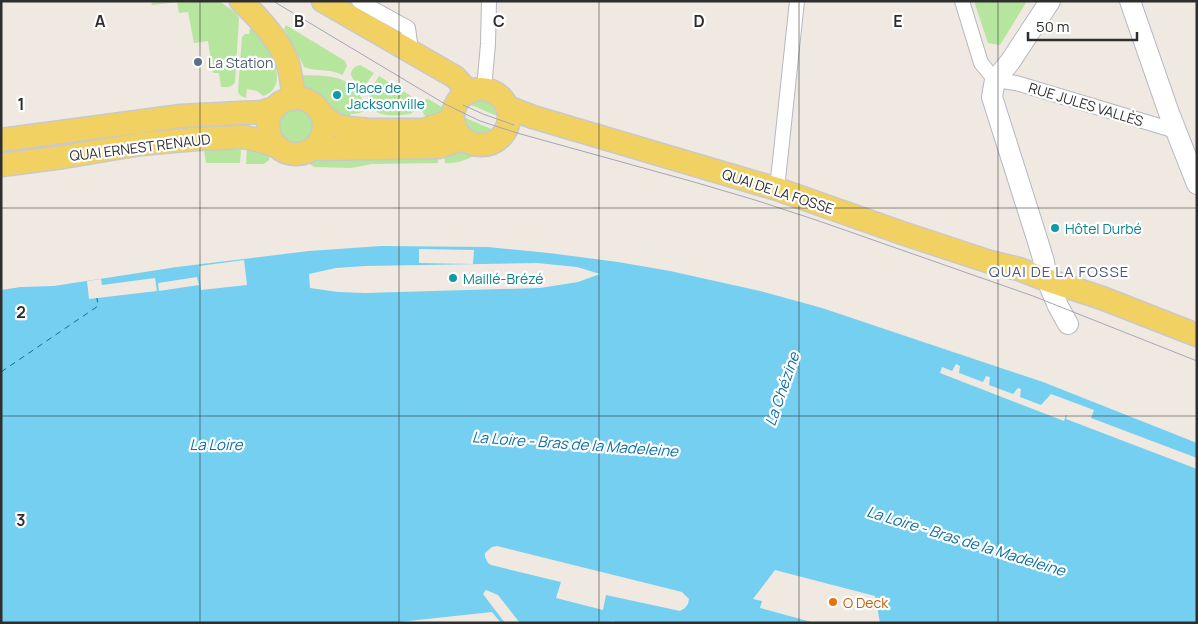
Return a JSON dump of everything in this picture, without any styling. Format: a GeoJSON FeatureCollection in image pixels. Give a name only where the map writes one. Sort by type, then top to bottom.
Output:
{"type":"FeatureCollection","features":[{"type":"Feature","properties":{"kind":"main road"},"geometry":{"type":"LineString","coordinates":[[241,1],[257,17],[286,59],[290,72],[284,104]]}},
{"type":"Feature","properties":{"kind":"main road"},"geometry":{"type":"LineString","coordinates":[[323,1],[476,90],[493,92],[499,95],[507,106],[508,127],[497,141],[488,145],[471,144],[458,130],[453,113],[456,104],[462,97],[476,90]]}},
{"type":"Feature","properties":{"kind":"main road"},"geometry":{"type":"LineString","coordinates":[[1050,1],[1010,62],[995,80],[992,97],[1042,253],[1047,280],[1068,324]]}},
{"type":"Feature","properties":{"kind":"main road"},"geometry":{"type":"LineString","coordinates":[[1130,1],[1197,184]]}},
{"type":"Feature","properties":{"kind":"main road"},"geometry":{"type":"LineString","coordinates":[[322,115],[324,123],[323,134],[318,143],[305,153],[286,152],[278,147],[271,138],[268,128],[270,118],[284,104],[303,100],[312,103],[322,115],[335,125],[348,128],[370,130],[458,130]]}},
{"type":"Feature","properties":{"kind":"main road","name":"QUAI ERNEST RENAUD"},"geometry":{"type":"LineString","coordinates":[[1,140],[182,116],[261,112],[284,104]]}},
{"type":"Feature","properties":{"kind":"main road","name":"QUAI DE LA FOSSE"},"geometry":{"type":"LineString","coordinates":[[507,106],[533,117],[778,188],[910,236],[990,262],[1019,269],[1102,298],[1197,335]]}},
{"type":"Feature","properties":{"kind":"main road"},"geometry":{"type":"LineString","coordinates":[[312,149],[438,147],[458,130]]}},
{"type":"Feature","properties":{"kind":"main road","name":"QUAI ERNEST RENAUD"},"geometry":{"type":"LineString","coordinates":[[1,165],[141,144],[196,139],[244,137],[278,147]]}},
{"type":"Feature","properties":{"kind":"street"},"geometry":{"type":"LineString","coordinates":[[359,1],[408,28],[411,52]]}},
{"type":"Feature","properties":{"kind":"street"},"geometry":{"type":"LineString","coordinates":[[476,90],[488,44],[489,1]]}},
{"type":"Feature","properties":{"kind":"street"},"geometry":{"type":"LineString","coordinates":[[778,188],[797,1]]}},
{"type":"Feature","properties":{"kind":"street"},"geometry":{"type":"LineString","coordinates":[[962,1],[981,63],[995,80]]}},
{"type":"Feature","properties":{"kind":"street","name":"RUE JULES VALLÈS"},"geometry":{"type":"LineString","coordinates":[[995,80],[1016,83],[1176,131]]}},
{"type":"Feature","properties":{"kind":"green space"},"geometry":{"type":"Polygon","coordinates":[[[151,1],[219,1],[236,13],[239,18],[234,84],[229,87],[221,87],[219,73],[213,73],[208,41],[194,43],[188,12],[179,13],[177,2],[152,5],[151,1]]]}},
{"type":"Feature","properties":{"kind":"green space"},"geometry":{"type":"Polygon","coordinates":[[[974,1],[1027,1],[1000,45],[988,43],[974,1]]]}},
{"type":"Feature","properties":{"kind":"green space"},"geometry":{"type":"Polygon","coordinates":[[[286,25],[345,61],[347,66],[343,74],[304,67],[284,29],[286,25]]]}},
{"type":"Feature","properties":{"kind":"green space"},"geometry":{"type":"Polygon","coordinates":[[[253,26],[260,34],[280,69],[276,70],[277,79],[271,92],[263,96],[257,91],[247,89],[247,98],[240,95],[238,91],[242,37],[245,34],[249,34],[253,26]]]}},
{"type":"Feature","properties":{"kind":"green space"},"geometry":{"type":"Polygon","coordinates":[[[360,65],[374,73],[364,87],[353,79],[351,75],[353,68],[360,65]]]}},
{"type":"Feature","properties":{"kind":"green space"},"geometry":{"type":"Polygon","coordinates":[[[298,75],[331,77],[345,81],[358,92],[362,99],[363,111],[351,114],[350,117],[331,113],[318,97],[300,89],[298,75]]]}},
{"type":"Feature","properties":{"kind":"green space"},"geometry":{"type":"Polygon","coordinates":[[[379,76],[414,98],[417,105],[416,109],[410,114],[385,115],[377,112],[373,107],[369,93],[379,76]]]}},
{"type":"Feature","properties":{"kind":"green space"},"geometry":{"type":"Polygon","coordinates":[[[476,97],[490,99],[497,104],[502,118],[466,103],[476,97]]]}},
{"type":"Feature","properties":{"kind":"green space"},"geometry":{"type":"Polygon","coordinates":[[[426,99],[442,107],[443,109],[439,114],[428,117],[424,115],[423,107],[426,99]]]}},
{"type":"Feature","properties":{"kind":"green space"},"geometry":{"type":"Polygon","coordinates":[[[292,105],[300,105],[307,108],[313,114],[316,125],[313,136],[307,142],[300,145],[292,145],[285,142],[279,136],[276,129],[276,121],[279,114],[285,108],[292,105]]]}},
{"type":"Feature","properties":{"kind":"green space"},"geometry":{"type":"Polygon","coordinates":[[[461,116],[496,131],[484,137],[474,136],[465,129],[461,116]]]}},
{"type":"Feature","properties":{"kind":"green space"},"geometry":{"type":"Polygon","coordinates":[[[247,147],[268,154],[269,160],[264,164],[246,164],[247,147]]]}},
{"type":"Feature","properties":{"kind":"green space"},"geometry":{"type":"Polygon","coordinates":[[[204,150],[241,150],[240,163],[206,163],[204,150]]]}},
{"type":"Feature","properties":{"kind":"green space"},"geometry":{"type":"Polygon","coordinates":[[[459,152],[478,154],[458,162],[445,163],[444,156],[459,152]]]}},
{"type":"Feature","properties":{"kind":"green space"},"geometry":{"type":"Polygon","coordinates":[[[438,157],[438,163],[372,164],[351,168],[314,167],[311,165],[313,161],[341,159],[422,159],[438,157]]]}},
{"type":"Feature","properties":{"kind":"water","name":"La Loire"},"geometry":{"type":"Polygon","coordinates":[[[381,246],[488,247],[618,262],[670,271],[760,291],[822,308],[1043,382],[1197,443],[1197,623],[617,623],[612,621],[611,623],[520,623],[498,595],[486,590],[483,594],[505,623],[501,623],[492,612],[390,623],[1,623],[1,290],[54,286],[177,267],[309,251],[381,246]],[[537,263],[365,266],[336,268],[309,274],[310,288],[365,293],[540,288],[578,282],[600,274],[577,267],[537,263]]]}},
{"type":"Feature","properties":{"kind":"pier"},"geometry":{"type":"Polygon","coordinates":[[[419,249],[474,250],[473,264],[419,263],[419,249]]]}},
{"type":"Feature","properties":{"kind":"pier"},"geometry":{"type":"Polygon","coordinates":[[[244,260],[247,285],[201,290],[199,266],[244,260]]]}},
{"type":"Feature","properties":{"kind":"pier"},"geometry":{"type":"Polygon","coordinates":[[[197,277],[199,285],[159,291],[158,283],[197,277]]]}},
{"type":"Feature","properties":{"kind":"pier"},"geometry":{"type":"Polygon","coordinates":[[[155,278],[157,291],[89,299],[87,281],[101,279],[102,285],[155,278]]]}},
{"type":"Feature","properties":{"kind":"pier"},"geometry":{"type":"Polygon","coordinates":[[[956,364],[960,366],[959,373],[983,382],[986,376],[990,377],[989,385],[1013,394],[1018,388],[1021,389],[1020,397],[1041,405],[1051,394],[1094,410],[1091,418],[1197,458],[1197,469],[1066,419],[1067,415],[1064,421],[940,373],[942,367],[952,371],[956,364]]]}},
{"type":"Feature","properties":{"kind":"pier"},"geometry":{"type":"Polygon","coordinates":[[[497,546],[682,592],[689,599],[688,604],[680,611],[606,595],[603,610],[556,598],[561,582],[488,563],[485,553],[492,547],[497,546]]]}},
{"type":"Feature","properties":{"kind":"pier"},"geometry":{"type":"Polygon","coordinates":[[[775,570],[875,596],[880,623],[815,623],[760,608],[762,601],[753,599],[775,570]]]}},
{"type":"Feature","properties":{"kind":"ferry route"},"geometry":{"type":"LineString","coordinates":[[1,372],[98,306],[97,298]]}},
{"type":"Feature","properties":{"kind":"tram line"},"geometry":{"type":"LineString","coordinates":[[273,1],[445,104],[480,121],[694,182],[816,220],[1033,296],[1197,361]]}},
{"type":"Feature","properties":{"kind":"tram line"},"geometry":{"type":"LineString","coordinates":[[463,105],[514,125]]}},
{"type":"Feature","properties":{"kind":"place","name":"La Station"},"geometry":{"type":"Point","coordinates":[198,62]}},
{"type":"Feature","properties":{"kind":"place","name":"Place de Jacksonville"},"geometry":{"type":"Point","coordinates":[337,95]}},
{"type":"Feature","properties":{"kind":"place","name":"Hôtel Durbé"},"geometry":{"type":"Point","coordinates":[1055,228]}},
{"type":"Feature","properties":{"kind":"place","name":"Maillé-Brézé"},"geometry":{"type":"Point","coordinates":[453,278]}},
{"type":"Feature","properties":{"kind":"place","name":"O Deck"},"geometry":{"type":"Point","coordinates":[833,602]}},
{"type":"Feature","properties":{"kind":"district","name":"QUAI DE LA FOSSE"},"geometry":{"type":"Point","coordinates":[1059,271]}},
{"type":"Feature","properties":{"kind":"water label","name":"La Chézine"},"geometry":{"type":"Point","coordinates":[782,389]}},
{"type":"Feature","properties":{"kind":"water label","name":"La Loire - Bras de la Madeleine"},"geometry":{"type":"Point","coordinates":[575,444]}},
{"type":"Feature","properties":{"kind":"water label","name":"La Loire - Bras de la Madeleine"},"geometry":{"type":"Point","coordinates":[966,541]}}]}
